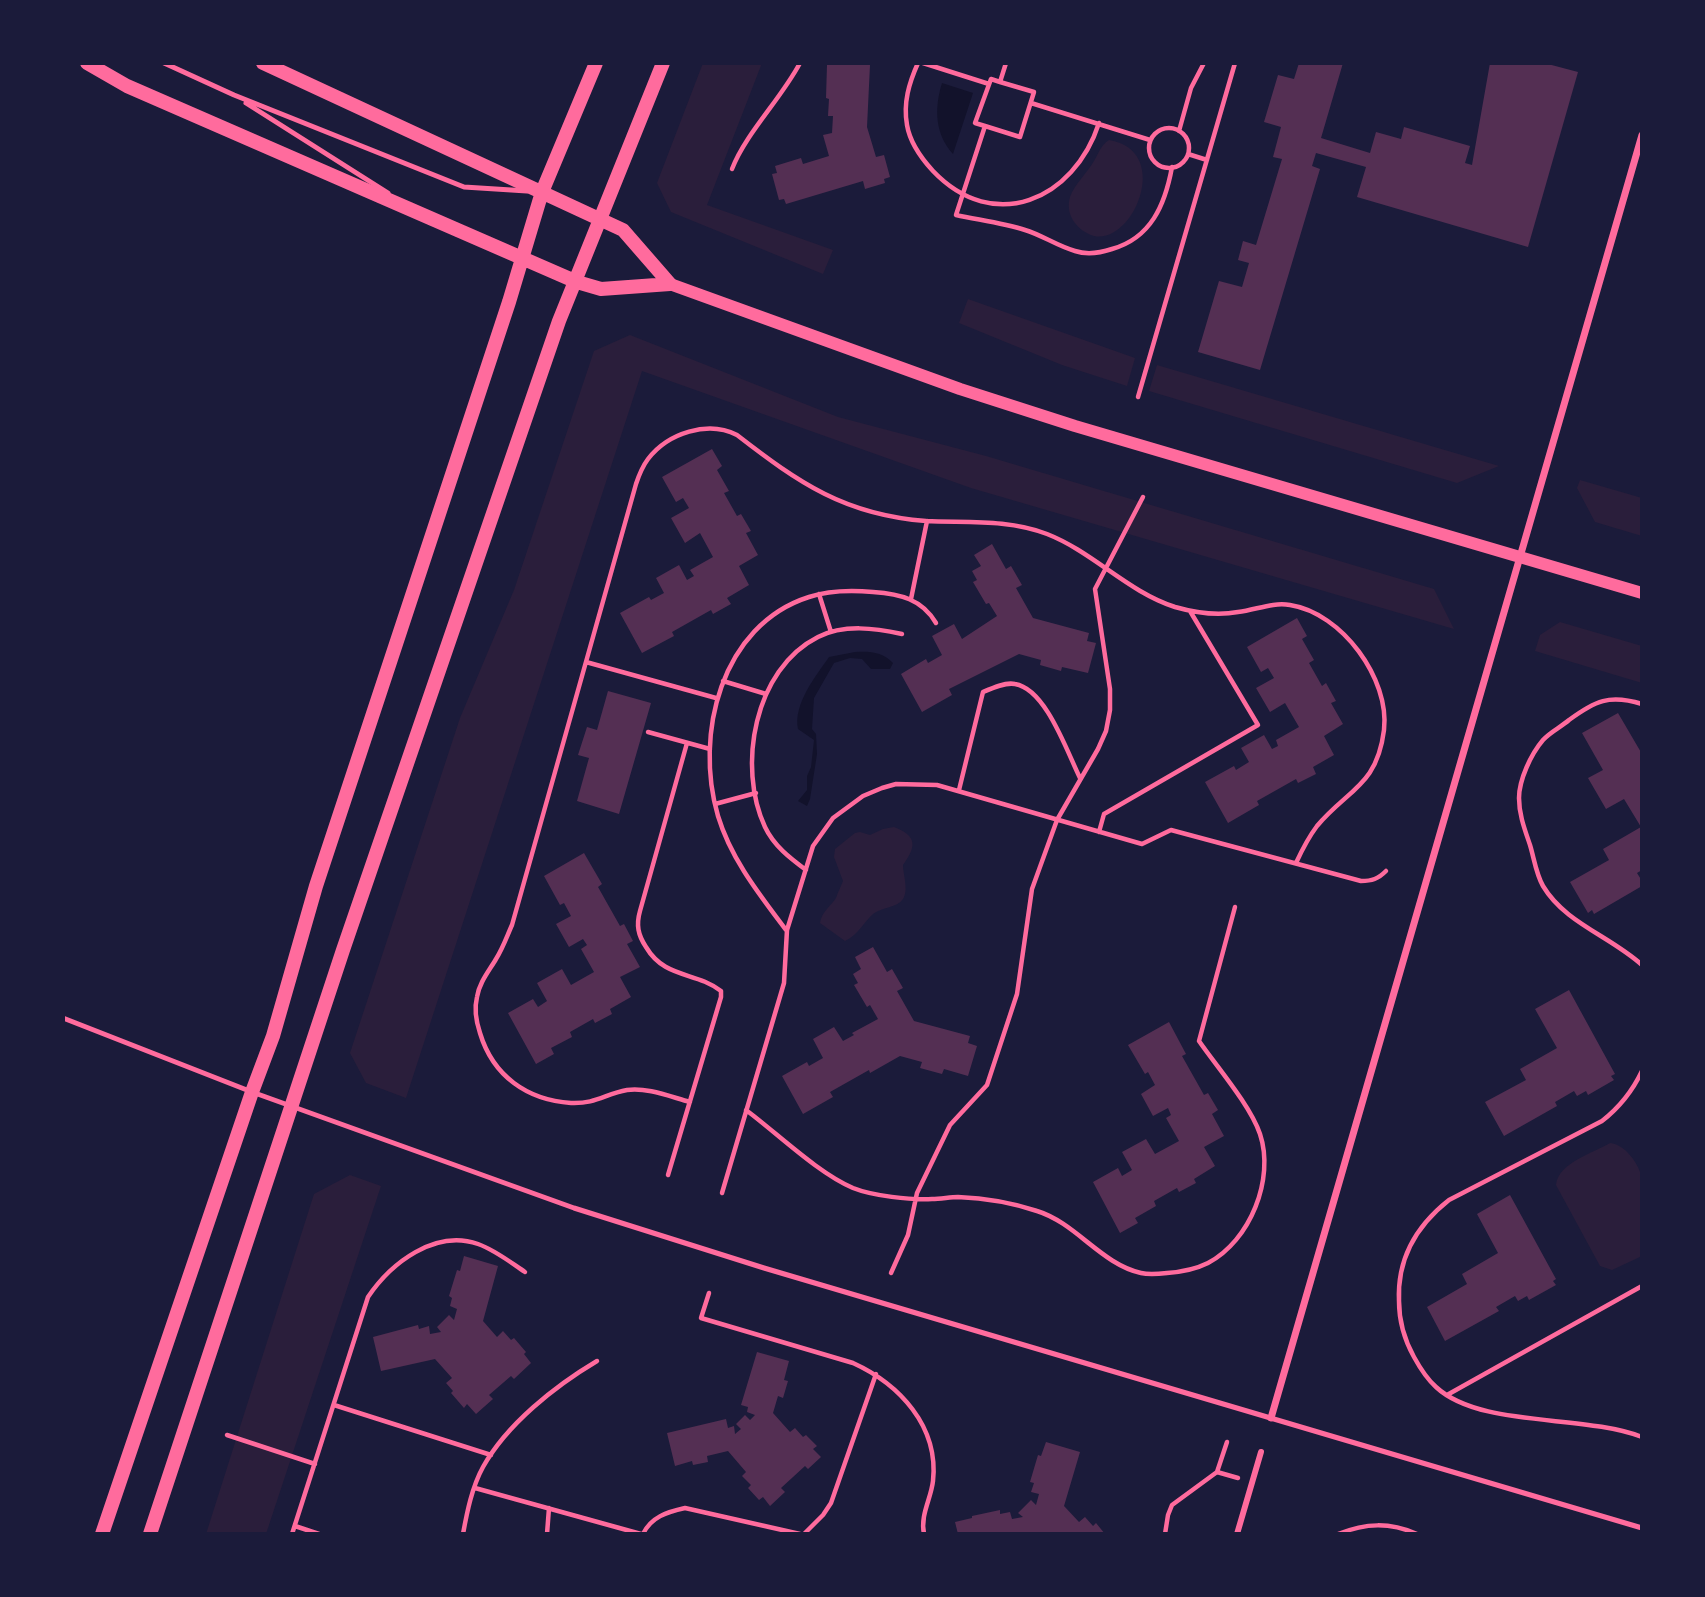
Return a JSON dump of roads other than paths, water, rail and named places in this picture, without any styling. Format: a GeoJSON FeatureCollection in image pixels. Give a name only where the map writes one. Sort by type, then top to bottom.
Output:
{"type":"FeatureCollection","features":[{"type":"Feature","properties":{"kind":"main road"},"geometry":{"type":"LineString","coordinates":[[87,63],[127,86],[577,282],[601,289],[670,284]]}},
{"type":"Feature","properties":{"kind":"main road"},"geometry":{"type":"LineString","coordinates":[[263,63],[624,230],[670,284]]}},
{"type":"Feature","properties":{"kind":"main road"},"geometry":{"type":"LineString","coordinates":[[102,1534],[273,1036],[316,886],[509,302],[542,192],[596,63]]}},
{"type":"Feature","properties":{"kind":"main road"},"geometry":{"type":"LineString","coordinates":[[150,1534],[291,1106],[559,321],[577,282],[663,63]]}},
{"type":"Feature","properties":{"kind":"street"},"geometry":{"type":"LineString","coordinates":[[1271,1418],[1642,135]]}},
{"type":"Feature","properties":{"kind":"street"},"geometry":{"type":"LineString","coordinates":[[670,284],[1016,407],[1642,593]]}},
{"type":"Feature","properties":{"kind":"street"},"geometry":{"type":"LineString","coordinates":[[1237,1534],[1261,1452]]}},
{"type":"Feature","properties":{"kind":"lane"},"geometry":{"type":"LineString","coordinates":[[163,63],[234,95],[464,187],[542,192]]}},
{"type":"Feature","properties":{"kind":"lane"},"geometry":{"type":"LineString","coordinates":[[234,95],[427,218]]}},
{"type":"Feature","properties":{"kind":"lane"},"geometry":{"type":"LineString","coordinates":[[63,1018],[252,1092],[597,1215],[764,1268],[1642,1528]]}}]}
